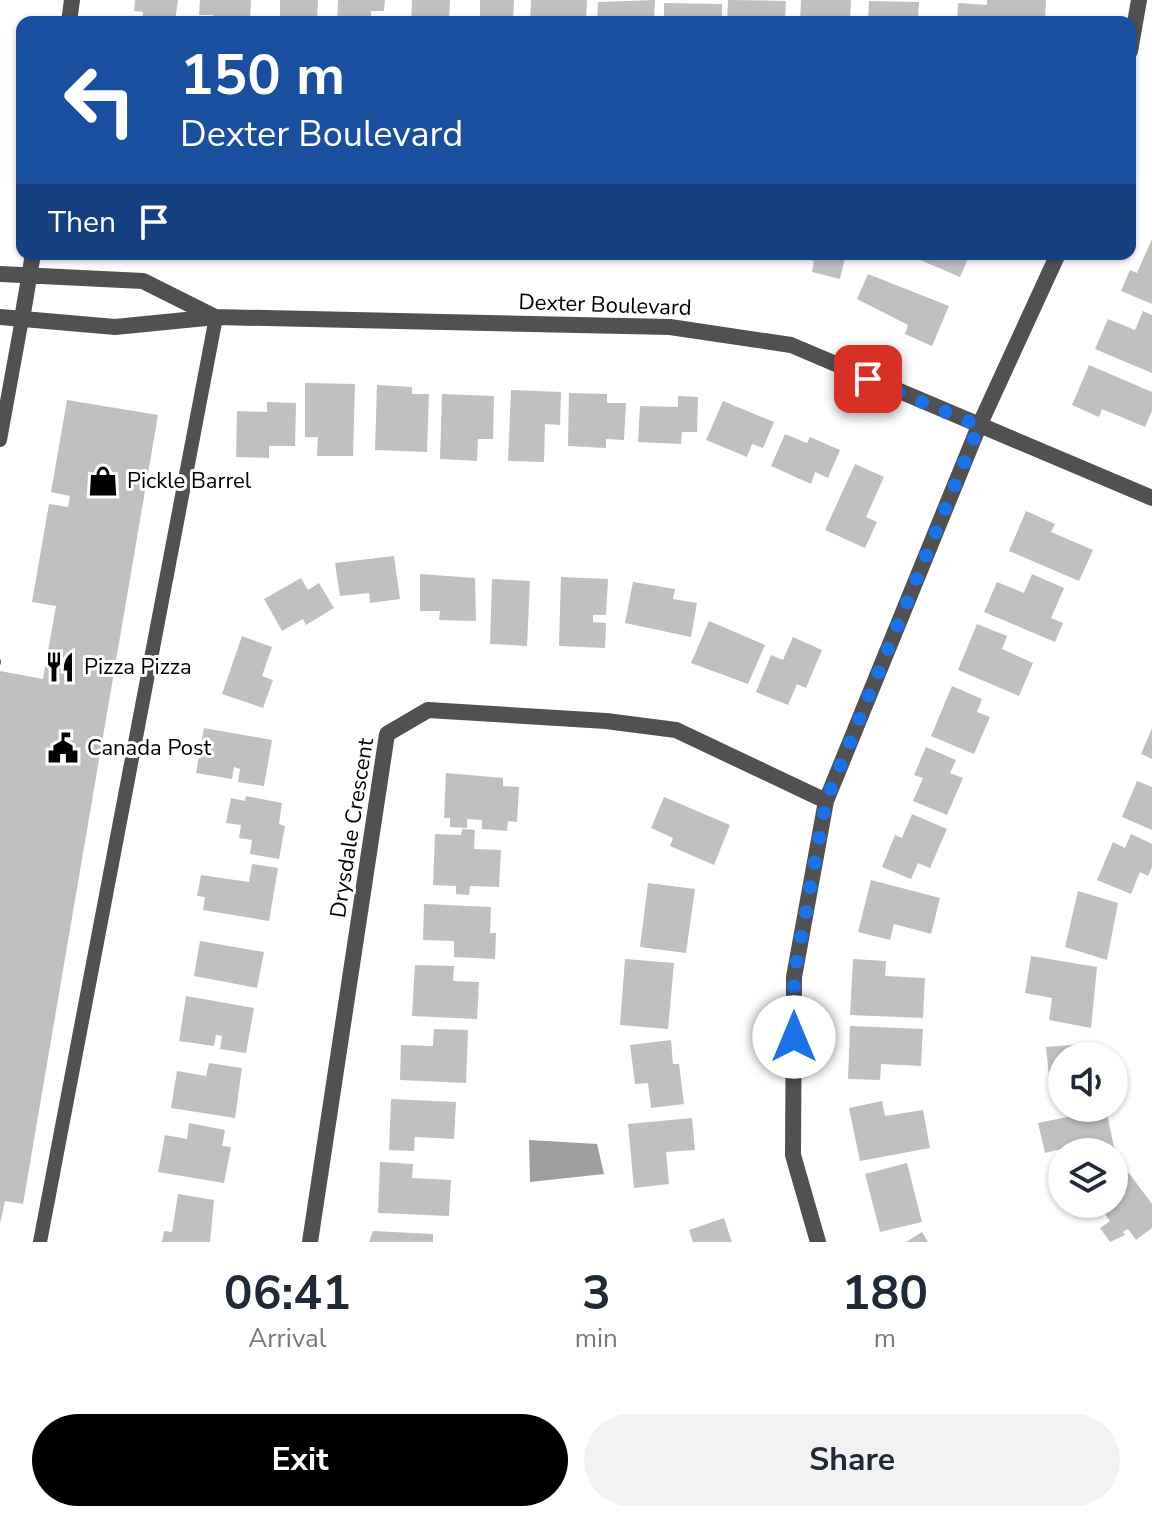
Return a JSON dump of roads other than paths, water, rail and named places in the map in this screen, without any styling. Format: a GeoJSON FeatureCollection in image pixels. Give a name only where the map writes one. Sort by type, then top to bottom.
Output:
{"type":"FeatureCollection","features":[{"type":"Feature","properties":{"kind":"street"},"geometry":{"type":"LineString","coordinates":[[22,319],[32,260]]}},
{"type":"Feature","properties":{"kind":"street"},"geometry":{"type":"LineString","coordinates":[[818,1242],[793,1155],[794,977],[826,801],[979,426],[1055,260]]}},
{"type":"Feature","properties":{"kind":"street","name":"Dexter Boulevard"},"geometry":{"type":"LineString","coordinates":[[0,274],[143,281],[216,317]]}},
{"type":"Feature","properties":{"kind":"street","name":"Dexter Boulevard"},"geometry":{"type":"LineString","coordinates":[[0,317],[115,327],[216,317],[670,327],[791,345],[1152,498]]}},
{"type":"Feature","properties":{"kind":"street","name":"Drysdale Crescent"},"geometry":{"type":"LineString","coordinates":[[310,1242],[387,734],[428,710],[606,721],[676,730],[826,801]]}},
{"type":"Feature","properties":{"kind":"lane"},"geometry":{"type":"LineString","coordinates":[[40,1242],[216,317]]}},
{"type":"Feature","properties":{"kind":"lane"},"geometry":{"type":"LineString","coordinates":[[0,440],[4,398],[22,319]]}},
{"type":"Feature","properties":{"kind":"place","name":"Pickle Barrel"},"geometry":{"type":"Point","coordinates":[103,481]}},
{"type":"Feature","properties":{"kind":"place","name":"Pizza Pizza"},"geometry":{"type":"Point","coordinates":[60,667]}},
{"type":"Feature","properties":{"kind":"place","name":"Canada Post"},"geometry":{"type":"Point","coordinates":[63,748]}}]}
